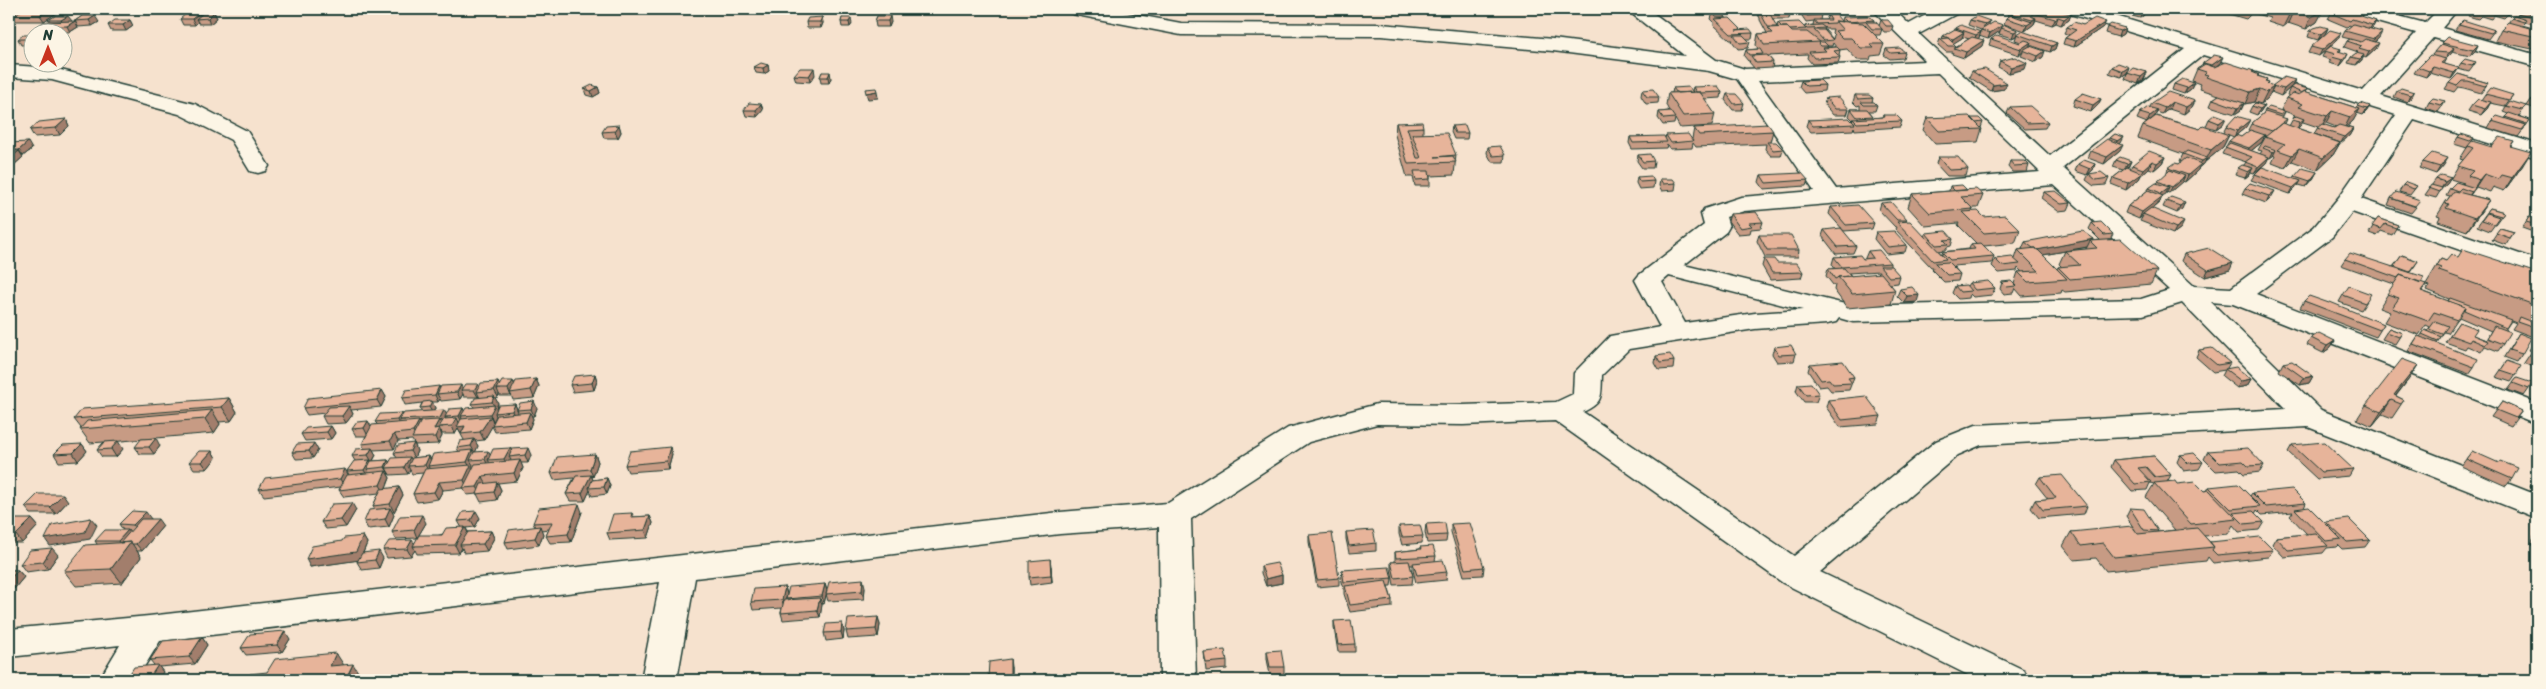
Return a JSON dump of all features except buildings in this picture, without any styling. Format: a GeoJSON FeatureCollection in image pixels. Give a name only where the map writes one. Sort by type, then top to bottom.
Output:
{"type":"FeatureCollection","features":[{"type":"Feature","properties":{"kind":"street"},"geometry":{"type":"LineString","coordinates":[[1077,9],[1181,29],[1381,30],[1553,45],[1711,65],[1744,75],[1941,67]]}},
{"type":"Feature","properties":{"kind":"street"},"geometry":{"type":"LineString","coordinates":[[1636,9],[1711,65]]}},
{"type":"Feature","properties":{"kind":"street"},"geometry":{"type":"LineString","coordinates":[[1882,9],[1908,32],[1941,67],[2187,293],[2311,417],[2537,507]]}},
{"type":"Feature","properties":{"kind":"street"},"geometry":{"type":"LineString","coordinates":[[1908,32],[1951,9]]}},
{"type":"Feature","properties":{"kind":"street"},"geometry":{"type":"LineString","coordinates":[[2074,9],[2537,151]]}},
{"type":"Feature","properties":{"kind":"street"},"geometry":{"type":"LineString","coordinates":[[2352,9],[2537,61]]}},
{"type":"Feature","properties":{"kind":"street"},"geometry":{"type":"LineString","coordinates":[[2368,98],[2449,9]]}},
{"type":"Feature","properties":{"kind":"street"},"geometry":{"type":"LineString","coordinates":[[1677,332],[1648,280],[1717,227],[1713,214],[1741,204],[2055,172],[2199,48]]}},
{"type":"Feature","properties":{"kind":"street"},"geometry":{"type":"LineString","coordinates":[[9,71],[53,74],[188,109],[239,136],[258,166]]}},
{"type":"Feature","properties":{"kind":"street"},"geometry":{"type":"LineString","coordinates":[[1744,75],[1829,196]]}},
{"type":"Feature","properties":{"kind":"street"},"geometry":{"type":"LineString","coordinates":[[2237,296],[2323,232],[2347,202],[2410,111]]}},
{"type":"Feature","properties":{"kind":"street"},"geometry":{"type":"LineString","coordinates":[[2347,202],[2537,269]]}},
{"type":"Feature","properties":{"kind":"street"},"geometry":{"type":"LineString","coordinates":[[1666,268],[1853,314]]}},
{"type":"Feature","properties":{"kind":"street"},"geometry":{"type":"LineString","coordinates":[[9,643],[150,629],[1050,524],[1175,514],[1299,435],[1377,414],[1463,415],[1561,411],[1588,399],[1588,373],[1620,342],[1677,332],[1755,322],[1853,314],[2143,307],[2187,293],[2237,296],[2537,414]]}},
{"type":"Feature","properties":{"kind":"street"},"geometry":{"type":"LineString","coordinates":[[1561,411],[1795,574],[2011,680]]}},
{"type":"Feature","properties":{"kind":"street"},"geometry":{"type":"LineString","coordinates":[[1795,574],[1947,448],[1976,435],[2311,417]]}},
{"type":"Feature","properties":{"kind":"street"},"geometry":{"type":"LineString","coordinates":[[1175,514],[1178,680]]}},
{"type":"Feature","properties":{"kind":"street"},"geometry":{"type":"LineString","coordinates":[[659,680],[680,566]]}},
{"type":"Feature","properties":{"kind":"street"},"geometry":{"type":"LineString","coordinates":[[117,680],[150,629]]}}]}
